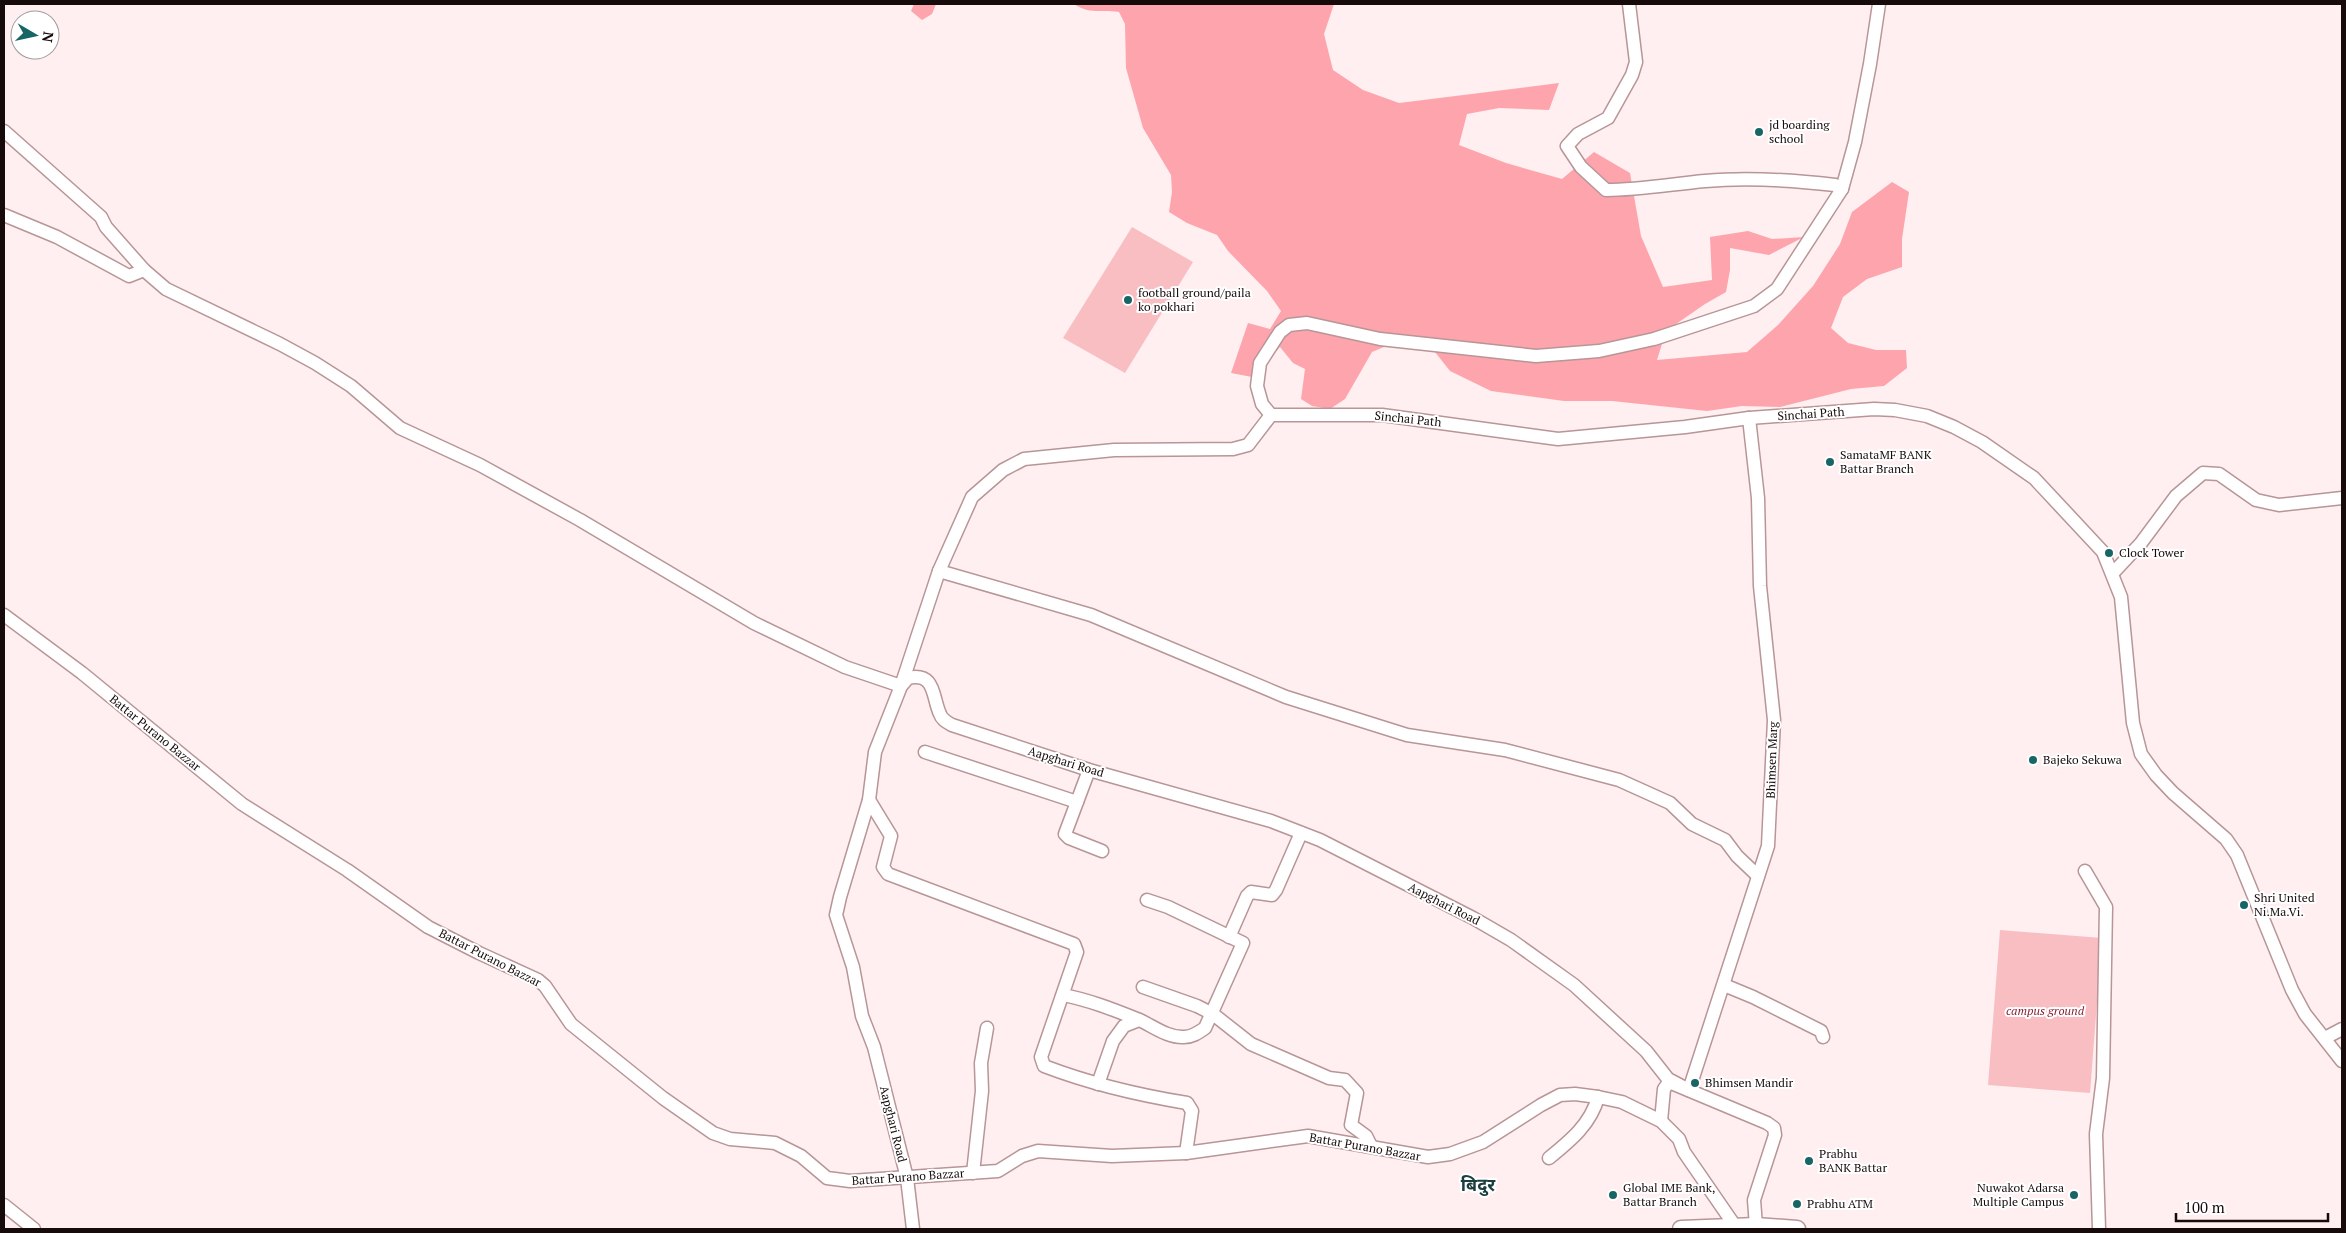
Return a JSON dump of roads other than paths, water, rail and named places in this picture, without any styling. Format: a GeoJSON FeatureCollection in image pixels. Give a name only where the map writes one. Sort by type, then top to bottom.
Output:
{"type":"FeatureCollection","features":[{"type":"Feature","properties":{"kind":"main road"},"geometry":{"type":"LineString","coordinates":[[1681,1229],[1756,1226],[1797,1229]]}},
{"type":"Feature","properties":{"kind":"street"},"geometry":{"type":"LineString","coordinates":[[1629,4],[1636,62],[1632,74],[1608,118],[1578,134],[1568,146],[1581,166],[1606,190],[1638,190],[1705,181],[1780,178],[1835,185],[1842,189]]}},
{"type":"Feature","properties":{"kind":"street"},"geometry":{"type":"LineString","coordinates":[[4,131],[101,217],[106,228],[144,270],[166,289],[315,363],[351,386],[400,428],[505,479],[580,520],[754,623],[845,667],[901,686],[939,570],[972,497],[1002,470],[1024,459],[1141,449],[1233,449],[1248,445],[1271,415],[1262,404],[1257,386],[1260,363],[1280,332],[1289,326],[1307,323],[1380,338],[1536,356],[1600,351],[1654,339],[1754,306],[1777,289],[1842,189],[1857,134],[1870,64],[1878,4]]}},
{"type":"Feature","properties":{"kind":"street"},"geometry":{"type":"LineString","coordinates":[[4,215],[65,241],[129,276],[144,270]]}},
{"type":"Feature","properties":{"kind":"street","name":"Sinchai Path"},"geometry":{"type":"LineString","coordinates":[[1271,415],[1382,415],[1558,439],[1686,427],[1749,418],[1881,409],[1927,416],[1954,427],[1982,442],[2034,478],[2103,552],[2121,597],[2133,723],[2141,754],[2156,775],[2173,793],[2226,839],[2237,855],[2292,990],[2304,1014],[2342,1061]]}},
{"type":"Feature","properties":{"kind":"street","name":"Bhimsen Marg"},"geometry":{"type":"LineString","coordinates":[[1689,1090],[1768,846],[1774,720],[1760,586],[1758,498],[1749,418]]}},
{"type":"Feature","properties":{"kind":"street"},"geometry":{"type":"LineString","coordinates":[[2113,573],[2141,543],[2176,496],[2203,473],[2219,474],[2256,500],[2280,505],[2342,498]]}},
{"type":"Feature","properties":{"kind":"street"},"geometry":{"type":"LineString","coordinates":[[939,570],[1091,615],[1286,697],[1407,735],[1505,750],[1619,780],[1670,803],[1692,824],[1725,840],[1736,856],[1758,876]]}},
{"type":"Feature","properties":{"kind":"street","name":"Battar Purano Bazzar"},"geometry":{"type":"LineString","coordinates":[[4,615],[82,673],[242,804],[348,870],[428,927],[538,980],[545,986],[571,1024],[663,1098],[713,1133],[730,1140],[775,1143],[801,1156],[827,1178],[850,1181],[998,1171],[1022,1156],[1038,1151],[1112,1156],[1186,1153],[1308,1136],[1428,1157],[1450,1154],[1483,1142],[1507,1125],[1560,1095],[1598,1097],[1622,1102],[1661,1121],[1679,1139],[1684,1152],[1735,1226]]}},
{"type":"Feature","properties":{"kind":"street","name":"Aapghari Road"},"geometry":{"type":"LineString","coordinates":[[912,1229],[907,1178],[874,1047],[862,1016],[853,967],[836,915],[868,800],[875,752],[901,686],[908,678],[921,677],[932,686],[940,716],[952,725],[1089,770],[1271,820],[1473,918],[1511,940],[1574,985],[1646,1051],[1668,1079],[1689,1090]]}},
{"type":"Feature","properties":{"kind":"street"},"geometry":{"type":"LineString","coordinates":[[925,752],[1077,802]]}},
{"type":"Feature","properties":{"kind":"street"},"geometry":{"type":"LineString","coordinates":[[1089,770],[1065,834],[1069,838],[1102,851]]}},
{"type":"Feature","properties":{"kind":"street"},"geometry":{"type":"LineString","coordinates":[[868,800],[891,836],[883,867],[888,874],[1074,944],[1077,952],[1041,1058],[1044,1066],[1128,1093],[1187,1103],[1192,1111],[1186,1153]]}},
{"type":"Feature","properties":{"kind":"street"},"geometry":{"type":"LineString","coordinates":[[1229,937],[1247,896],[1251,892],[1272,895],[1276,890],[1301,833]]}},
{"type":"Feature","properties":{"kind":"street"},"geometry":{"type":"LineString","coordinates":[[2085,872],[2106,907],[2103,1078],[2096,1134],[2099,1229]]}},
{"type":"Feature","properties":{"kind":"street"},"geometry":{"type":"LineString","coordinates":[[1062,994],[1088,999],[1139,1020],[1171,1036],[1183,1038],[1194,1036],[1205,1028],[1213,1014],[1243,943],[1168,907],[1147,900]]}},
{"type":"Feature","properties":{"kind":"street"},"geometry":{"type":"LineString","coordinates":[[1724,985],[1753,997],[1821,1031],[1823,1037]]}},
{"type":"Feature","properties":{"kind":"street"},"geometry":{"type":"LineString","coordinates":[[1143,987],[1197,1006],[1213,1014],[1250,1044],[1329,1078],[1345,1080],[1352,1085],[1357,1093],[1351,1125],[1366,1136],[1371,1146]]}},
{"type":"Feature","properties":{"kind":"street"},"geometry":{"type":"LineString","coordinates":[[1098,1084],[1113,1041],[1124,1026],[1139,1020]]}},
{"type":"Feature","properties":{"kind":"street"},"geometry":{"type":"LineString","coordinates":[[973,1173],[982,1091],[981,1063],[987,1028]]}},
{"type":"Feature","properties":{"kind":"street"},"geometry":{"type":"LineString","coordinates":[[2325,1038],[2342,1029]]}},
{"type":"Feature","properties":{"kind":"street"},"geometry":{"type":"LineString","coordinates":[[1661,1121],[1664,1089],[1669,1082],[1774,1128],[1775,1135],[1754,1200],[1756,1226]]}},
{"type":"Feature","properties":{"kind":"street"},"geometry":{"type":"LineString","coordinates":[[1549,1158],[1576,1136],[1595,1109],[1598,1097]]}},
{"type":"Feature","properties":{"kind":"street"},"geometry":{"type":"LineString","coordinates":[[4,1205],[34,1229]]}},
{"type":"Feature","properties":{"kind":"place","name":"jd boarding school"},"geometry":{"type":"Point","coordinates":[1759,132]}},
{"type":"Feature","properties":{"kind":"place","name":"football ground/paila ko pokhari"},"geometry":{"type":"Point","coordinates":[1128,300]}},
{"type":"Feature","properties":{"kind":"place","name":"SamataMF BANK Battar Branch"},"geometry":{"type":"Point","coordinates":[1830,462]}},
{"type":"Feature","properties":{"kind":"place","name":"Clock Tower"},"geometry":{"type":"Point","coordinates":[2109,553]}},
{"type":"Feature","properties":{"kind":"place","name":"Bajeko Sekuwa"},"geometry":{"type":"Point","coordinates":[2033,760]}},
{"type":"Feature","properties":{"kind":"place","name":"Shri United Ni.Ma.Vi."},"geometry":{"type":"Point","coordinates":[2244,905]}},
{"type":"Feature","properties":{"kind":"place","name":"Bhimsen Mandir"},"geometry":{"type":"Point","coordinates":[1695,1083]}},
{"type":"Feature","properties":{"kind":"place","name":"Prabhu BANK Battar"},"geometry":{"type":"Point","coordinates":[1809,1161]}},
{"type":"Feature","properties":{"kind":"place","name":"Global IME Bank, Battar Branch"},"geometry":{"type":"Point","coordinates":[1613,1195]}},
{"type":"Feature","properties":{"kind":"place","name":"Nuwakot Adarsa Multiple Campus"},"geometry":{"type":"Point","coordinates":[2074,1195]}},
{"type":"Feature","properties":{"kind":"place","name":"Prabhu ATM"},"geometry":{"type":"Point","coordinates":[1797,1204]}},
{"type":"Feature","properties":{"kind":"district","name":"बिदुर"},"geometry":{"type":"Point","coordinates":[1478,1185]}},
{"type":"Feature","properties":{"kind":"park label","name":"campus ground"},"geometry":{"type":"Point","coordinates":[2045,1011]}}]}
